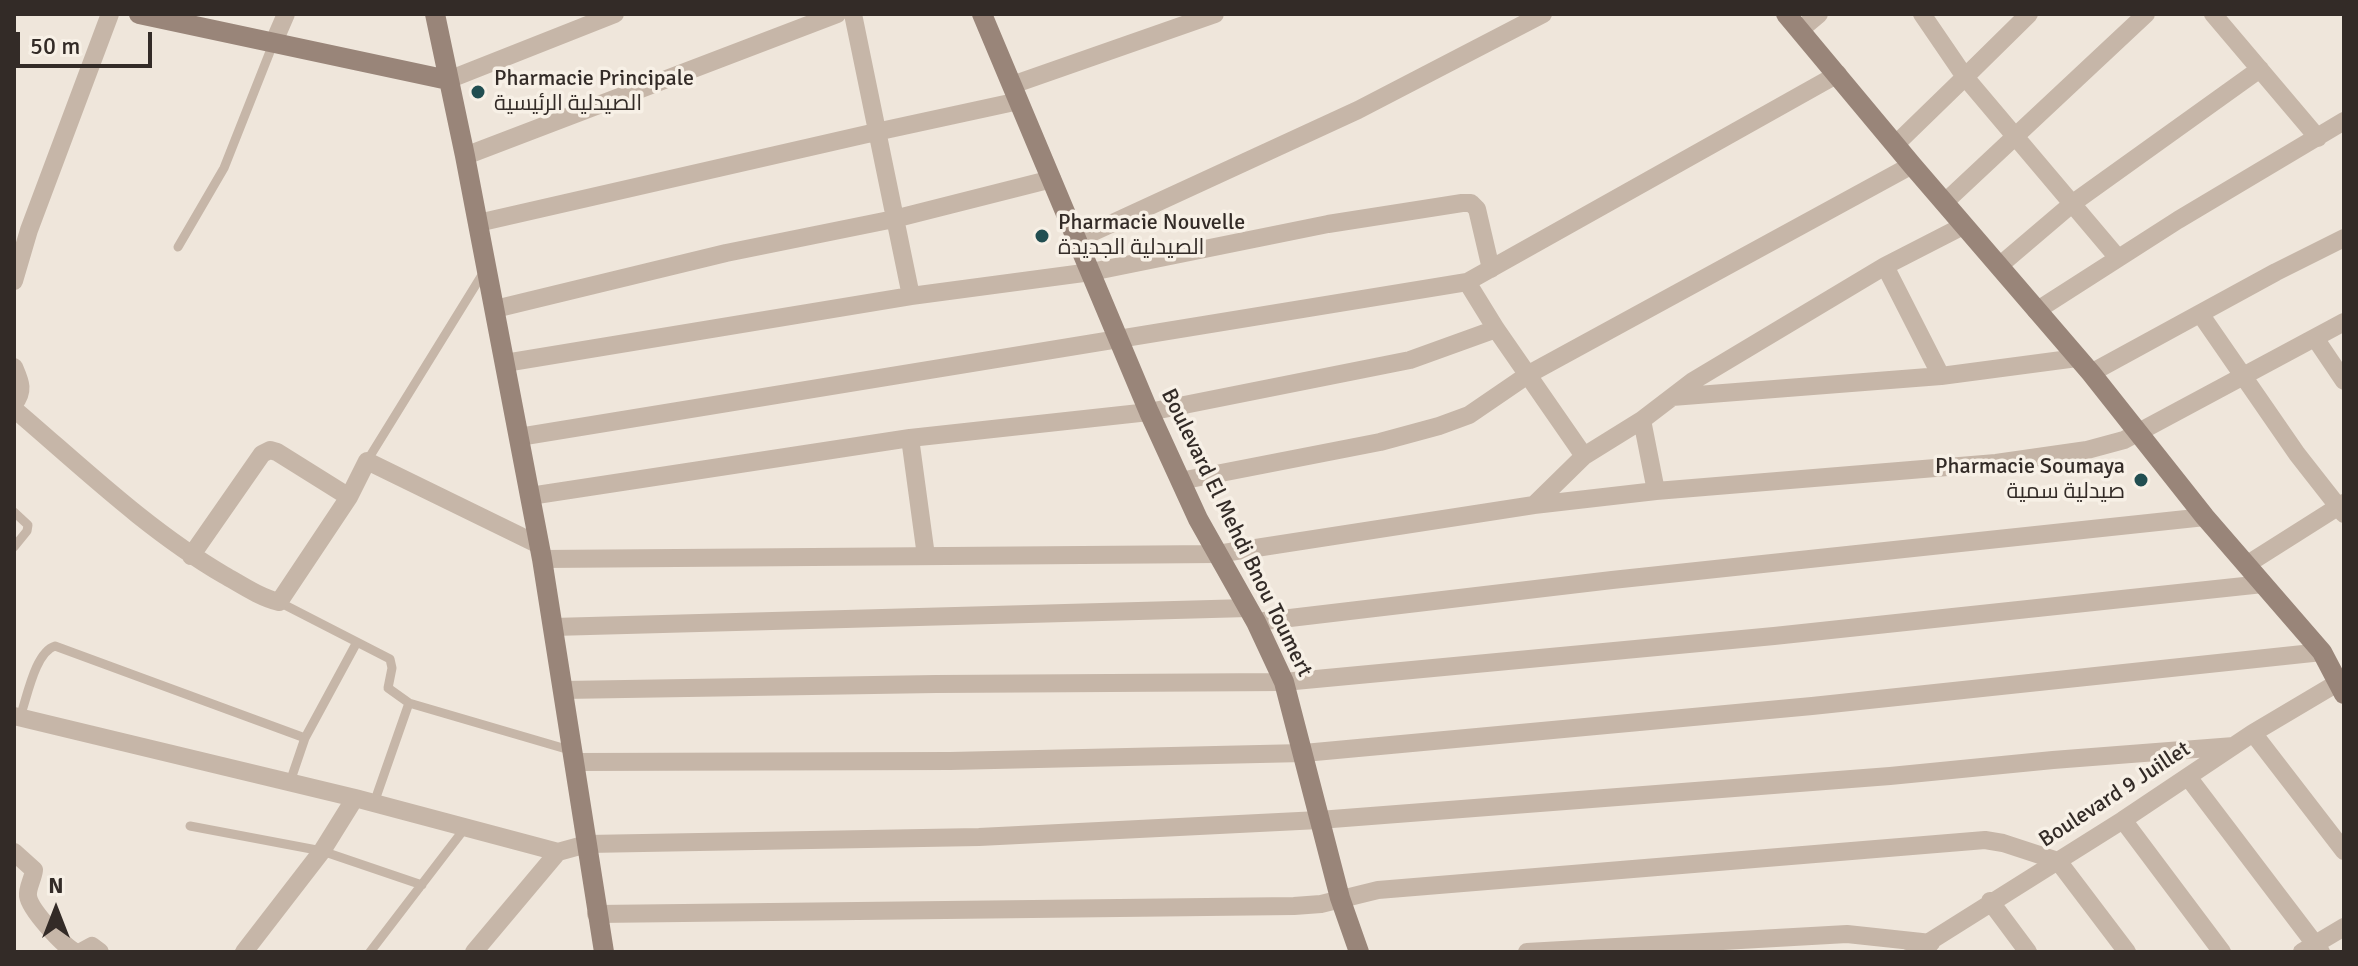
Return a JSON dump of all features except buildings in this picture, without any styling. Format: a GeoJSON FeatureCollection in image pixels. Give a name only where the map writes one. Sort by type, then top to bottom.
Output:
{"type":"FeatureCollection","features":[{"type":"Feature","properties":{"kind":"street"},"geometry":{"type":"LineString","coordinates":[[14,281],[29,230],[110,14]]}},
{"type":"Feature","properties":{"kind":"street"},"geometry":{"type":"LineString","coordinates":[[139,14],[448,80],[615,14]]}},
{"type":"Feature","properties":{"kind":"street"},"geometry":{"type":"LineString","coordinates":[[273,44],[286,14]]}},
{"type":"Feature","properties":{"kind":"street"},"geometry":{"type":"LineString","coordinates":[[435,14],[530,496],[604,952]]}},
{"type":"Feature","properties":{"kind":"street"},"geometry":{"type":"LineString","coordinates":[[465,156],[837,14]]}},
{"type":"Feature","properties":{"kind":"street"},"geometry":{"type":"LineString","coordinates":[[853,14],[911,296]]}},
{"type":"Feature","properties":{"kind":"street"},"geometry":{"type":"LineString","coordinates":[[478,223],[876,132],[1016,93],[1215,14]]}},
{"type":"Feature","properties":{"kind":"street"},"geometry":{"type":"LineString","coordinates":[[1078,239],[1358,110],[1543,14]]}},
{"type":"Feature","properties":{"kind":"street"},"geometry":{"type":"LineString","coordinates":[[1786,14],[2084,365],[2205,517],[2322,652],[2342,685]]}},
{"type":"Feature","properties":{"kind":"street"},"geometry":{"type":"LineString","coordinates":[[1800,30],[1819,14]]}},
{"type":"Feature","properties":{"kind":"street"},"geometry":{"type":"LineString","coordinates":[[1922,14],[1965,77],[2118,258]]}},
{"type":"Feature","properties":{"kind":"street"},"geometry":{"type":"LineString","coordinates":[[1895,145],[2029,14]]}},
{"type":"Feature","properties":{"kind":"street"},"geometry":{"type":"LineString","coordinates":[[1944,203],[2017,138],[2146,14]]}},
{"type":"Feature","properties":{"kind":"street"},"geometry":{"type":"LineString","coordinates":[[2213,14],[2318,138]]}},
{"type":"Feature","properties":{"kind":"street","name":"Boulevard El Mehdi Bnou Toumert"},"geometry":{"type":"LineString","coordinates":[[988,16],[1016,93],[1149,412],[1180,481],[1284,682],[1340,898],[1359,952]]}},
{"type":"Feature","properties":{"kind":"street"},"geometry":{"type":"LineString","coordinates":[[1999,266],[2073,203],[2260,69]]}},
{"type":"Feature","properties":{"kind":"street"},"geometry":{"type":"LineString","coordinates":[[519,437],[1467,282],[1838,74]]}},
{"type":"Feature","properties":{"kind":"street"},"geometry":{"type":"LineString","coordinates":[[2036,311],[2178,220],[2344,121]]}},
{"type":"Feature","properties":{"kind":"street"},"geometry":{"type":"LineString","coordinates":[[1180,481],[1380,442],[1469,415],[1529,374],[1912,165]]}},
{"type":"Feature","properties":{"kind":"street"},"geometry":{"type":"LineString","coordinates":[[495,309],[726,253],[894,219],[1052,179]]}},
{"type":"Feature","properties":{"kind":"street"},"geometry":{"type":"LineString","coordinates":[[505,363],[911,296],[1091,272],[1328,224],[1462,203],[1471,203],[1477,209],[1491,269]]}},
{"type":"Feature","properties":{"kind":"street"},"geometry":{"type":"LineString","coordinates":[[1534,505],[1584,456],[1642,420],[1693,381],[1885,266],[1963,226]]}},
{"type":"Feature","properties":{"kind":"street"},"geometry":{"type":"LineString","coordinates":[[1672,397],[2084,365],[2201,315],[2344,238]]}},
{"type":"Feature","properties":{"kind":"street"},"geometry":{"type":"LineString","coordinates":[[1885,266],[1941,376]]}},
{"type":"Feature","properties":{"kind":"street"},"geometry":{"type":"LineString","coordinates":[[1467,282],[1584,456]]}},
{"type":"Feature","properties":{"kind":"street"},"geometry":{"type":"LineString","coordinates":[[2201,315],[2241,376],[2342,507],[2246,565]]}},
{"type":"Feature","properties":{"kind":"street"},"geometry":{"type":"LineString","coordinates":[[14,367],[21,393],[14,406],[134,512],[191,556],[265,599],[279,602],[349,497],[367,461],[540,552],[926,556],[1217,554],[1534,505],[1656,491],[1996,463],[2087,450],[2137,434],[2344,322]]}},
{"type":"Feature","properties":{"kind":"street"},"geometry":{"type":"LineString","coordinates":[[530,496],[910,438],[1149,412],[1410,360],[1496,329]]}},
{"type":"Feature","properties":{"kind":"street"},"geometry":{"type":"LineString","coordinates":[[2315,338],[2344,381]]}},
{"type":"Feature","properties":{"kind":"street"},"geometry":{"type":"LineString","coordinates":[[1642,420],[1656,491]]}},
{"type":"Feature","properties":{"kind":"street"},"geometry":{"type":"LineString","coordinates":[[910,438],[926,556]]}},
{"type":"Feature","properties":{"kind":"street"},"geometry":{"type":"LineString","coordinates":[[191,556],[262,454],[270,450],[349,497]]}},
{"type":"Feature","properties":{"kind":"street"},"geometry":{"type":"LineString","coordinates":[[553,627],[1252,615],[2205,517]]}},
{"type":"Feature","properties":{"kind":"street"},"geometry":{"type":"LineString","coordinates":[[563,690],[1284,682],[1758,637],[2263,584]]}},
{"type":"Feature","properties":{"kind":"street"},"geometry":{"type":"LineString","coordinates":[[574,757],[950,761],[1304,753],[1796,707],[2322,652]]}},
{"type":"Feature","properties":{"kind":"street","name":"Boulevard 9 Juillet"},"geometry":{"type":"LineString","coordinates":[[1913,952],[1934,947],[1990,901],[2123,820],[2253,733],[2342,685]]}},
{"type":"Feature","properties":{"kind":"street"},"geometry":{"type":"LineString","coordinates":[[17,717],[355,798],[558,852],[587,844],[979,837],[1319,820],[2234,746]]}},
{"type":"Feature","properties":{"kind":"street"},"geometry":{"type":"LineString","coordinates":[[2253,733],[2344,851]]}},
{"type":"Feature","properties":{"kind":"street"},"geometry":{"type":"LineString","coordinates":[[2188,777],[2312,949],[2344,927]]}},
{"type":"Feature","properties":{"kind":"street"},"geometry":{"type":"LineString","coordinates":[[244,952],[322,851],[355,798]]}},
{"type":"Feature","properties":{"kind":"street"},"geometry":{"type":"LineString","coordinates":[[2123,820],[2222,952]]}},
{"type":"Feature","properties":{"kind":"street"},"geometry":{"type":"LineString","coordinates":[[596,914],[1265,907],[1321,904],[1378,890],[1993,841],[2058,861],[2127,952]]}},
{"type":"Feature","properties":{"kind":"street"},"geometry":{"type":"LineString","coordinates":[[14,852],[34,870],[28,891],[32,907],[67,947],[78,952],[92,946],[100,952]]}},
{"type":"Feature","properties":{"kind":"street"},"geometry":{"type":"LineString","coordinates":[[474,952],[558,852]]}},
{"type":"Feature","properties":{"kind":"street"},"geometry":{"type":"LineString","coordinates":[[1990,901],[2028,952]]}},
{"type":"Feature","properties":{"kind":"street"},"geometry":{"type":"LineString","coordinates":[[1527,952],[1847,934],[1934,947]]}},
{"type":"Feature","properties":{"kind":"lane"},"geometry":{"type":"LineString","coordinates":[[178,247],[224,168],[273,44]]}},
{"type":"Feature","properties":{"kind":"lane"},"geometry":{"type":"LineString","coordinates":[[367,461],[487,266]]}},
{"type":"Feature","properties":{"kind":"lane"},"geometry":{"type":"LineString","coordinates":[[14,512],[28,525],[14,547]]}},
{"type":"Feature","properties":{"kind":"lane"},"geometry":{"type":"LineString","coordinates":[[279,602],[390,659],[392,668],[388,688],[409,703],[574,757]]}},
{"type":"Feature","properties":{"kind":"lane"},"geometry":{"type":"LineString","coordinates":[[290,782],[305,738],[357,642]]}},
{"type":"Feature","properties":{"kind":"lane"},"geometry":{"type":"LineString","coordinates":[[17,717],[41,656],[55,646],[305,738]]}},
{"type":"Feature","properties":{"kind":"lane"},"geometry":{"type":"LineString","coordinates":[[374,803],[409,703]]}},
{"type":"Feature","properties":{"kind":"lane"},"geometry":{"type":"LineString","coordinates":[[190,826],[322,851],[422,885]]}},
{"type":"Feature","properties":{"kind":"lane"},"geometry":{"type":"LineString","coordinates":[[370,952],[466,827]]}},
{"type":"Feature","properties":{"kind":"place","name":"Pharmacie Principale الصيدلية الرئيسية"},"geometry":{"type":"Point","coordinates":[478,92]}},
{"type":"Feature","properties":{"kind":"place","name":"Pharmacie Nouvelle الصيدلية الجديدة"},"geometry":{"type":"Point","coordinates":[1042,236]}},
{"type":"Feature","properties":{"kind":"place","name":"Pharmacie Soumaya صيدلية سمية"},"geometry":{"type":"Point","coordinates":[2141,480]}}]}
